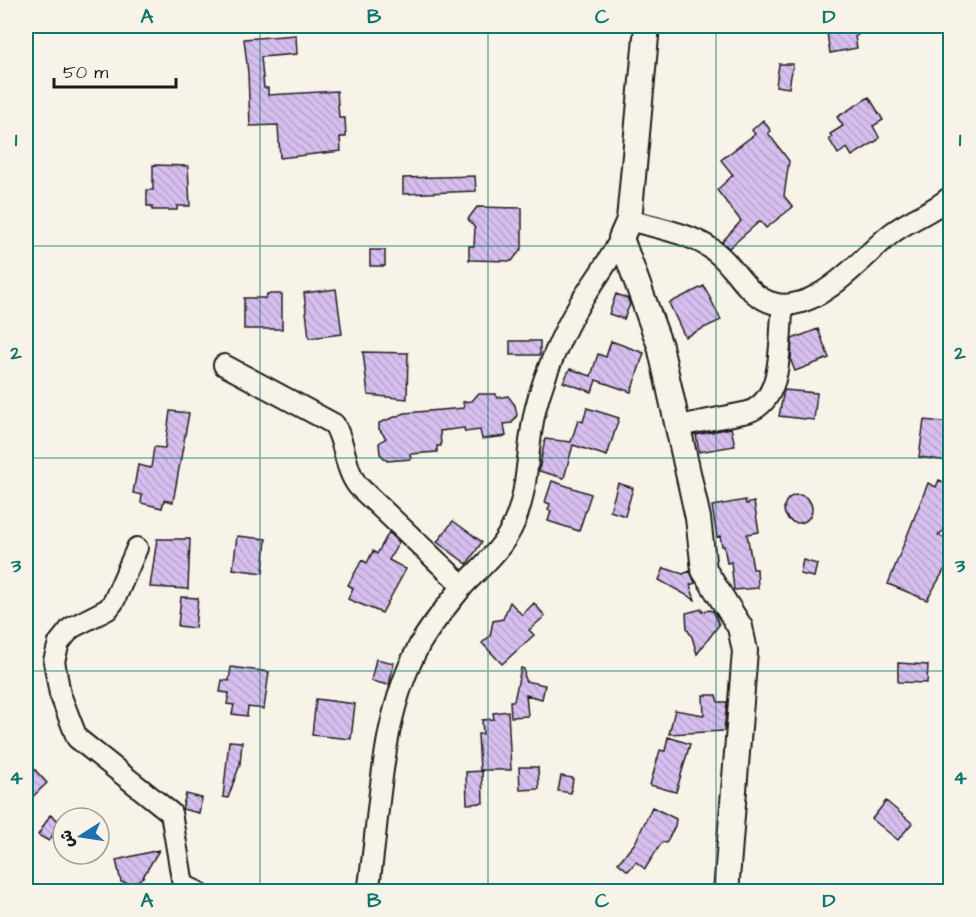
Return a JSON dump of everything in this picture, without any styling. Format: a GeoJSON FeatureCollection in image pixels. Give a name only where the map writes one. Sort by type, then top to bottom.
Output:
{"type":"FeatureCollection","features":[{"type":"Feature","properties":{"kind":"street"},"geometry":{"type":"LineString","coordinates":[[368,891],[387,752],[406,677],[421,644],[463,586],[484,566],[505,540],[515,521],[527,472],[536,407],[545,380],[580,304],[608,265],[625,229],[647,26]]}},
{"type":"Feature","properties":{"kind":"street"},"geometry":{"type":"LineString","coordinates":[[625,229],[684,237],[715,251],[760,298],[783,305],[812,298],[838,282],[893,232],[948,207]]}},
{"type":"Feature","properties":{"kind":"street"},"geometry":{"type":"LineString","coordinates":[[625,229],[660,346],[679,426],[698,518],[704,570],[740,627],[745,651],[726,891]]}},
{"type":"Feature","properties":{"kind":"street"},"geometry":{"type":"LineString","coordinates":[[679,426],[758,409],[772,391],[783,305]]}},
{"type":"Feature","properties":{"kind":"street"},"geometry":{"type":"LineString","coordinates":[[224,365],[334,424],[341,435],[350,476],[463,586]]}},
{"type":"Feature","properties":{"kind":"street"},"geometry":{"type":"LineString","coordinates":[[137,548],[108,609],[71,628],[59,643],[54,661],[60,694],[77,738],[171,813],[183,885],[198,891]]}},
{"type":"Feature","properties":{"kind":"building"},"geometry":{"type":"Polygon","coordinates":[[[826,26],[870,26],[855,37],[857,48],[830,53],[826,26]]]}},
{"type":"Feature","properties":{"kind":"building"},"geometry":{"type":"Polygon","coordinates":[[[296,35],[297,54],[261,57],[264,88],[268,88],[268,95],[337,91],[339,118],[345,118],[346,137],[340,137],[341,151],[280,158],[278,125],[250,126],[244,39],[296,35]]]}},
{"type":"Feature","properties":{"kind":"building"},"geometry":{"type":"Polygon","coordinates":[[[779,64],[793,64],[789,88],[776,86],[779,64]]]}},
{"type":"Feature","properties":{"kind":"building"},"geometry":{"type":"Polygon","coordinates":[[[869,97],[883,120],[873,126],[879,137],[878,140],[852,156],[847,148],[838,154],[829,139],[832,137],[830,134],[843,126],[837,117],[869,97]]]}},
{"type":"Feature","properties":{"kind":"building"},"geometry":{"type":"Polygon","coordinates":[[[763,120],[771,131],[768,133],[789,161],[784,196],[793,207],[766,228],[760,221],[729,248],[722,242],[741,221],[717,190],[733,175],[721,160],[755,134],[752,130],[763,120]]]}},
{"type":"Feature","properties":{"kind":"building"},"geometry":{"type":"Polygon","coordinates":[[[153,165],[188,166],[190,206],[177,206],[177,210],[152,210],[152,206],[147,206],[147,190],[153,190],[153,165]]]}},
{"type":"Feature","properties":{"kind":"building"},"geometry":{"type":"Polygon","coordinates":[[[475,176],[476,191],[403,194],[403,178],[475,176]]]}},
{"type":"Feature","properties":{"kind":"building"},"geometry":{"type":"Polygon","coordinates":[[[477,207],[522,208],[522,248],[512,261],[469,260],[469,246],[474,246],[475,228],[468,219],[477,207]]]}},
{"type":"Feature","properties":{"kind":"building"},"geometry":{"type":"Polygon","coordinates":[[[370,250],[385,250],[385,266],[370,266],[370,250]]]}},
{"type":"Feature","properties":{"kind":"building"},"geometry":{"type":"Polygon","coordinates":[[[704,286],[721,320],[685,337],[669,303],[704,286]]]}},
{"type":"Feature","properties":{"kind":"building"},"geometry":{"type":"Polygon","coordinates":[[[336,289],[342,334],[309,338],[304,293],[336,289]]]}},
{"type":"Feature","properties":{"kind":"building"},"geometry":{"type":"Polygon","coordinates":[[[267,294],[282,294],[282,329],[244,329],[244,298],[266,298],[267,294]]]}},
{"type":"Feature","properties":{"kind":"building"},"geometry":{"type":"Polygon","coordinates":[[[616,294],[627,298],[630,304],[624,319],[609,314],[616,294]]]}},
{"type":"Feature","properties":{"kind":"building"},"geometry":{"type":"Polygon","coordinates":[[[818,329],[829,358],[795,371],[791,361],[792,339],[818,329]]]}},
{"type":"Feature","properties":{"kind":"building"},"geometry":{"type":"Polygon","coordinates":[[[510,341],[540,341],[540,355],[510,355],[510,341]]]}},
{"type":"Feature","properties":{"kind":"building"},"geometry":{"type":"Polygon","coordinates":[[[611,341],[644,353],[631,392],[596,380],[592,392],[563,382],[570,369],[591,376],[598,354],[606,357],[611,341]]]}},
{"type":"Feature","properties":{"kind":"building"},"geometry":{"type":"Polygon","coordinates":[[[363,352],[408,353],[407,399],[368,395],[363,352]]]}},
{"type":"Feature","properties":{"kind":"building"},"geometry":{"type":"Polygon","coordinates":[[[784,390],[817,393],[814,420],[779,416],[784,390]]]}},
{"type":"Feature","properties":{"kind":"building"},"geometry":{"type":"Polygon","coordinates":[[[478,394],[496,394],[497,398],[508,396],[515,405],[517,415],[512,423],[504,424],[506,436],[482,439],[480,430],[465,432],[464,428],[440,431],[441,446],[437,446],[437,452],[410,454],[411,459],[387,461],[380,454],[379,443],[386,438],[379,429],[379,423],[405,413],[464,408],[463,402],[472,401],[478,394]]]}},
{"type":"Feature","properties":{"kind":"building"},"geometry":{"type":"Polygon","coordinates":[[[587,408],[619,418],[607,456],[573,445],[564,478],[539,471],[545,439],[571,442],[578,420],[583,422],[587,408]]]}},
{"type":"Feature","properties":{"kind":"building"},"geometry":{"type":"Polygon","coordinates":[[[170,411],[189,413],[173,502],[164,500],[162,508],[141,503],[142,495],[133,493],[138,465],[151,468],[154,447],[165,448],[170,411]]]}},
{"type":"Feature","properties":{"kind":"building"},"geometry":{"type":"Polygon","coordinates":[[[924,420],[951,423],[948,461],[919,457],[924,420]]]}},
{"type":"Feature","properties":{"kind":"building"},"geometry":{"type":"Polygon","coordinates":[[[731,428],[735,446],[699,452],[696,435],[731,428]]]}},
{"type":"Feature","properties":{"kind":"building"},"geometry":{"type":"Polygon","coordinates":[[[939,480],[951,485],[951,525],[938,535],[951,542],[951,558],[927,600],[888,584],[928,483],[936,487],[939,480]]]}},
{"type":"Feature","properties":{"kind":"building"},"geometry":{"type":"Polygon","coordinates":[[[552,481],[591,494],[579,531],[548,521],[551,511],[548,510],[550,504],[545,502],[552,481]]]}},
{"type":"Feature","properties":{"kind":"building"},"geometry":{"type":"Polygon","coordinates":[[[618,483],[633,488],[625,516],[610,511],[618,483]]]}},
{"type":"Feature","properties":{"kind":"building"},"geometry":{"type":"Polygon","coordinates":[[[798,495],[808,499],[812,509],[808,519],[798,523],[788,519],[784,509],[788,499],[798,495]]]}},
{"type":"Feature","properties":{"kind":"building"},"geometry":{"type":"Polygon","coordinates":[[[745,500],[746,504],[754,502],[759,532],[747,534],[753,569],[757,569],[758,588],[734,590],[731,562],[727,563],[724,546],[722,546],[720,536],[717,537],[712,506],[745,500]]]}},
{"type":"Feature","properties":{"kind":"building"},"geometry":{"type":"Polygon","coordinates":[[[453,521],[482,542],[467,564],[437,542],[453,521]]]}},
{"type":"Feature","properties":{"kind":"building"},"geometry":{"type":"Polygon","coordinates":[[[389,532],[399,542],[389,560],[406,569],[382,613],[348,599],[353,588],[348,585],[362,560],[367,563],[373,551],[377,554],[389,532]]]}},
{"type":"Feature","properties":{"kind":"building"},"geometry":{"type":"Polygon","coordinates":[[[237,536],[266,539],[263,573],[233,569],[237,536]]]}},
{"type":"Feature","properties":{"kind":"building"},"geometry":{"type":"Polygon","coordinates":[[[157,539],[190,539],[188,589],[150,587],[157,539]]]}},
{"type":"Feature","properties":{"kind":"building"},"geometry":{"type":"Polygon","coordinates":[[[803,560],[817,564],[814,577],[800,574],[803,560]]]}},
{"type":"Feature","properties":{"kind":"building"},"geometry":{"type":"Polygon","coordinates":[[[664,568],[683,574],[690,571],[695,583],[690,585],[695,600],[659,580],[664,568]]]}},
{"type":"Feature","properties":{"kind":"building"},"geometry":{"type":"Polygon","coordinates":[[[181,597],[198,598],[195,628],[178,626],[181,597]]]}},
{"type":"Feature","properties":{"kind":"building"},"geometry":{"type":"Polygon","coordinates":[[[510,602],[522,615],[534,603],[545,616],[529,630],[534,635],[502,664],[482,643],[490,636],[493,621],[503,619],[510,602]]]}},
{"type":"Feature","properties":{"kind":"building"},"geometry":{"type":"Polygon","coordinates":[[[702,609],[702,612],[710,610],[714,612],[719,625],[697,654],[687,629],[686,613],[702,609]]]}},
{"type":"Feature","properties":{"kind":"building"},"geometry":{"type":"Polygon","coordinates":[[[376,659],[394,663],[389,685],[371,681],[376,659]]]}},
{"type":"Feature","properties":{"kind":"building"},"geometry":{"type":"Polygon","coordinates":[[[898,663],[928,665],[927,683],[898,682],[898,663]]]}},
{"type":"Feature","properties":{"kind":"building"},"geometry":{"type":"Polygon","coordinates":[[[231,667],[269,672],[264,709],[248,707],[247,716],[232,714],[234,705],[227,704],[229,693],[220,692],[222,680],[229,681],[231,667]]]}},
{"type":"Feature","properties":{"kind":"building"},"geometry":{"type":"Polygon","coordinates":[[[521,668],[524,669],[525,681],[545,685],[542,699],[526,695],[528,716],[511,717],[510,701],[514,701],[521,668]]]}},
{"type":"Feature","properties":{"kind":"building"},"geometry":{"type":"Polygon","coordinates":[[[703,695],[716,695],[718,702],[727,702],[724,731],[669,734],[675,710],[704,715],[703,695]]]}},
{"type":"Feature","properties":{"kind":"building"},"geometry":{"type":"Polygon","coordinates":[[[316,699],[355,704],[351,739],[312,735],[316,699]]]}},
{"type":"Feature","properties":{"kind":"building"},"geometry":{"type":"Polygon","coordinates":[[[508,711],[511,770],[480,770],[478,734],[483,734],[482,720],[494,719],[493,713],[508,711]]]}},
{"type":"Feature","properties":{"kind":"building"},"geometry":{"type":"Polygon","coordinates":[[[668,737],[690,744],[676,792],[650,785],[660,750],[665,751],[668,737]]]}},
{"type":"Feature","properties":{"kind":"building"},"geometry":{"type":"Polygon","coordinates":[[[229,741],[242,742],[240,764],[228,798],[223,797],[229,741]]]}},
{"type":"Feature","properties":{"kind":"building"},"geometry":{"type":"Polygon","coordinates":[[[26,760],[47,783],[26,803],[26,760]]]}},
{"type":"Feature","properties":{"kind":"building"},"geometry":{"type":"Polygon","coordinates":[[[519,767],[538,767],[539,789],[520,790],[519,767]]]}},
{"type":"Feature","properties":{"kind":"building"},"geometry":{"type":"Polygon","coordinates":[[[482,771],[483,803],[467,804],[466,772],[482,771]]]}},
{"type":"Feature","properties":{"kind":"building"},"geometry":{"type":"Polygon","coordinates":[[[561,776],[573,778],[571,793],[558,791],[561,776]]]}},
{"type":"Feature","properties":{"kind":"building"},"geometry":{"type":"Polygon","coordinates":[[[186,794],[202,798],[199,813],[182,809],[186,794]]]}},
{"type":"Feature","properties":{"kind":"building"},"geometry":{"type":"Polygon","coordinates":[[[886,801],[912,823],[898,840],[872,819],[886,801]]]}},
{"type":"Feature","properties":{"kind":"building"},"geometry":{"type":"Polygon","coordinates":[[[652,807],[676,819],[675,826],[666,843],[662,842],[645,869],[636,862],[628,871],[618,863],[635,843],[652,807]]]}},
{"type":"Feature","properties":{"kind":"building"},"geometry":{"type":"Polygon","coordinates":[[[50,815],[51,838],[49,841],[38,835],[50,815]]]}},
{"type":"Feature","properties":{"kind":"building"},"geometry":{"type":"Polygon","coordinates":[[[159,850],[143,877],[133,884],[121,882],[116,860],[159,850]]]}}]}
